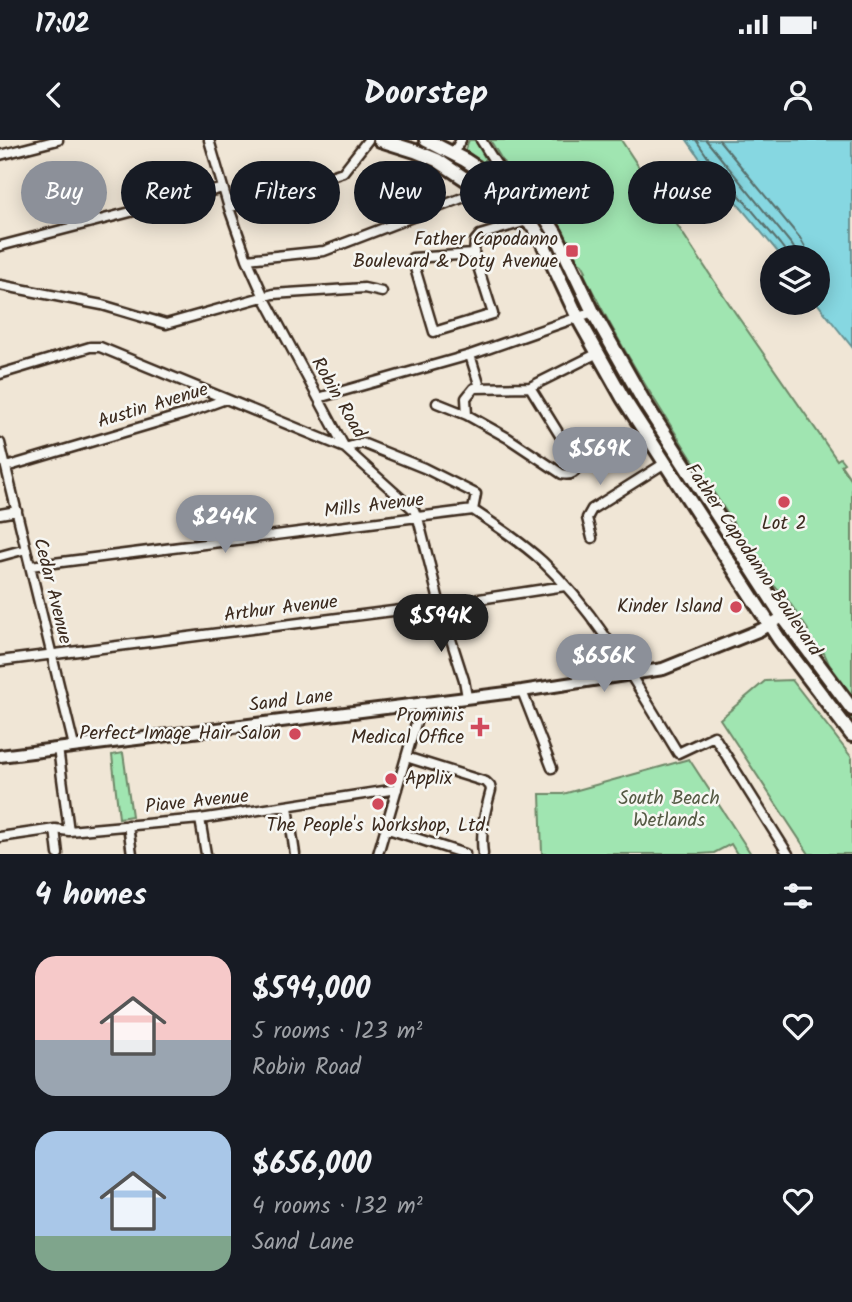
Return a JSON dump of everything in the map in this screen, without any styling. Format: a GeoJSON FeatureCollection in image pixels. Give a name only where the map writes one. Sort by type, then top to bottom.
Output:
{"type":"FeatureCollection","features":[{"type":"Feature","properties":{"kind":"main road","name":"Father Capodanno Boulevard"},"geometry":{"type":"LineString","coordinates":[[380,140],[430,157],[460,176]]}},
{"type":"Feature","properties":{"kind":"main road","name":"Father Capodanno Boulevard"},"geometry":{"type":"LineString","coordinates":[[426,140],[466,161]]}},
{"type":"Feature","properties":{"kind":"main road","name":"Father Capodanno Boulevard"},"geometry":{"type":"LineString","coordinates":[[530,224],[539,235],[578,318],[623,398],[770,626],[852,735]]}},
{"type":"Feature","properties":{"kind":"main road","name":"Father Capodanno Boulevard"},"geometry":{"type":"LineString","coordinates":[[550,224],[593,312],[644,402],[783,617],[852,709]]}},
{"type":"Feature","properties":{"kind":"main road"},"geometry":{"type":"LineString","coordinates":[[701,518],[714,510]]}},
{"type":"Feature","properties":{"kind":"street"},"geometry":{"type":"LineString","coordinates":[[0,155],[58,140]]}},
{"type":"Feature","properties":{"kind":"street","name":"Robin Road"},"geometry":{"type":"LineString","coordinates":[[208,140],[247,259],[264,297],[345,448],[412,507],[417,516],[467,696]]}},
{"type":"Feature","properties":{"kind":"street"},"geometry":{"type":"LineString","coordinates":[[229,208],[295,184],[307,184],[342,172],[368,140]]}},
{"type":"Feature","properties":{"kind":"street"},"geometry":{"type":"LineString","coordinates":[[453,153],[461,140]]}},
{"type":"Feature","properties":{"kind":"street"},"geometry":{"type":"LineString","coordinates":[[481,140],[494,161]]}},
{"type":"Feature","properties":{"kind":"street"},"geometry":{"type":"LineString","coordinates":[[0,246],[223,188]]}},
{"type":"Feature","properties":{"kind":"street"},"geometry":{"type":"LineString","coordinates":[[247,259],[324,251],[460,199]]}},
{"type":"Feature","properties":{"kind":"street"},"geometry":{"type":"LineString","coordinates":[[474,254],[412,258],[434,332],[493,314],[474,254],[475,241],[480,235],[517,224]]}},
{"type":"Feature","properties":{"kind":"street"},"geometry":{"type":"LineString","coordinates":[[0,285],[103,305],[166,324],[274,294],[364,288],[382,292]]}},
{"type":"Feature","properties":{"kind":"street"},"geometry":{"type":"LineString","coordinates":[[318,398],[470,355],[593,312]]}},
{"type":"Feature","properties":{"kind":"street"},"geometry":{"type":"LineString","coordinates":[[0,374],[96,346],[226,399]]}},
{"type":"Feature","properties":{"kind":"street"},"geometry":{"type":"LineString","coordinates":[[467,415],[466,398],[474,388],[530,387],[598,353]]}},
{"type":"Feature","properties":{"kind":"street"},"geometry":{"type":"LineString","coordinates":[[470,355],[480,387]]}},
{"type":"Feature","properties":{"kind":"street"},"geometry":{"type":"LineString","coordinates":[[437,403],[467,415],[508,438],[562,474],[575,473],[577,463],[530,387]]}},
{"type":"Feature","properties":{"kind":"street","name":"Austin Avenue"},"geometry":{"type":"LineString","coordinates":[[6,467],[185,414],[226,399],[345,448]]}},
{"type":"Feature","properties":{"kind":"street","name":"Cedar Avenue"},"geometry":{"type":"LineString","coordinates":[[0,443],[74,746]]}},
{"type":"Feature","properties":{"kind":"street"},"geometry":{"type":"LineString","coordinates":[[345,448],[362,443],[476,494],[473,510],[541,561],[608,639],[678,753],[714,736],[788,854]]}},
{"type":"Feature","properties":{"kind":"street"},"geometry":{"type":"LineString","coordinates":[[592,538],[587,518],[592,509],[665,463]]}},
{"type":"Feature","properties":{"kind":"street","name":"Mills Avenue"},"geometry":{"type":"LineString","coordinates":[[30,566],[473,510]]}},
{"type":"Feature","properties":{"kind":"street"},"geometry":{"type":"LineString","coordinates":[[0,514],[16,511]]}},
{"type":"Feature","properties":{"kind":"street"},"geometry":{"type":"LineString","coordinates":[[0,556],[26,550]]}},
{"type":"Feature","properties":{"kind":"street","name":"Arthur Avenue"},"geometry":{"type":"LineString","coordinates":[[0,661],[440,605],[565,586]]}},
{"type":"Feature","properties":{"kind":"street","name":"Sand Lane"},"geometry":{"type":"LineString","coordinates":[[0,756],[522,691],[663,669],[770,626],[783,617]]}},
{"type":"Feature","properties":{"kind":"street"},"geometry":{"type":"LineString","coordinates":[[522,691],[552,768]]}},
{"type":"Feature","properties":{"kind":"street"},"geometry":{"type":"LineString","coordinates":[[378,854],[422,702]]}},
{"type":"Feature","properties":{"kind":"street"},"geometry":{"type":"LineString","coordinates":[[58,748],[69,831]]}},
{"type":"Feature","properties":{"kind":"street"},"geometry":{"type":"LineString","coordinates":[[406,757],[486,782],[490,786],[482,822],[482,854]]}},
{"type":"Feature","properties":{"kind":"street","name":"Piave Avenue"},"geometry":{"type":"LineString","coordinates":[[0,836],[55,829],[69,831],[200,819],[397,789]]}},
{"type":"Feature","properties":{"kind":"street"},"geometry":{"type":"LineString","coordinates":[[288,807],[295,854]]}},
{"type":"Feature","properties":{"kind":"street"},"geometry":{"type":"LineString","coordinates":[[200,819],[205,854]]}},
{"type":"Feature","properties":{"kind":"street"},"geometry":{"type":"LineString","coordinates":[[128,825],[132,854]]}},
{"type":"Feature","properties":{"kind":"street"},"geometry":{"type":"LineString","coordinates":[[385,828],[465,854]]}},
{"type":"Feature","properties":{"kind":"street"},"geometry":{"type":"LineString","coordinates":[[55,829],[58,854]]}},
{"type":"Feature","properties":{"kind":"green space"},"geometry":{"type":"Polygon","coordinates":[[[469,140],[475,140],[485,161],[480,161],[465,150],[469,140]]]}},
{"type":"Feature","properties":{"kind":"green space"},"geometry":{"type":"Polygon","coordinates":[[[490,140],[621,140],[635,161],[628,161],[628,224],[677,224],[837,460],[840,458],[844,463],[841,465],[852,481],[852,695],[824,653],[808,635],[808,630],[783,593],[774,586],[763,568],[765,566],[755,557],[665,417],[622,346],[583,272],[586,271],[559,224],[614,224],[614,161],[503,161],[490,140]]]}},
{"type":"Feature","properties":{"kind":"green space"},"geometry":{"type":"Polygon","coordinates":[[[532,224],[546,225],[583,306],[579,306],[543,232],[532,224]]]}},
{"type":"Feature","properties":{"kind":"green space"},"geometry":{"type":"Polygon","coordinates":[[[592,323],[706,507],[704,509],[636,409],[590,326],[592,323]]]}},
{"type":"Feature","properties":{"kind":"green space"},"geometry":{"type":"Polygon","coordinates":[[[787,640],[852,717],[852,725],[787,640]]]}},
{"type":"Feature","properties":{"kind":"green space","name":"South Beach Wetlands"},"geometry":{"type":"Polygon","coordinates":[[[792,680],[852,758],[852,854],[809,854],[720,719],[765,681],[792,680]]]}},
{"type":"Feature","properties":{"kind":"green space"},"geometry":{"type":"Polygon","coordinates":[[[123,753],[132,816],[119,818],[112,755],[123,753]]]}},
{"type":"Feature","properties":{"kind":"green space","name":"South Beach Wetlands"},"geometry":{"type":"Polygon","coordinates":[[[689,759],[751,854],[737,854],[731,844],[714,853],[701,854],[542,854],[540,794],[563,794],[689,759]]]}},
{"type":"Feature","properties":{"kind":"water"},"geometry":{"type":"Polygon","coordinates":[[[687,140],[852,140],[852,347],[827,315],[830,315],[830,245],[772,245],[736,202],[736,161],[701,160],[687,140]]]}},
{"type":"Feature","properties":{"kind":"place","name":"Father Capodanno Boulevard & Doty Avenue"},"geometry":{"type":"Point","coordinates":[572,251]}},
{"type":"Feature","properties":{"kind":"place","name":"Lot 2"},"geometry":{"type":"Point","coordinates":[784,502]}},
{"type":"Feature","properties":{"kind":"place","name":"Kinder Island"},"geometry":{"type":"Point","coordinates":[736,607]}},
{"type":"Feature","properties":{"kind":"place","name":"Prominis Medical Office"},"geometry":{"type":"Point","coordinates":[480,727]}},
{"type":"Feature","properties":{"kind":"place","name":"Perfect Image Hair Salon"},"geometry":{"type":"Point","coordinates":[295,734]}},
{"type":"Feature","properties":{"kind":"place","name":"Applix"},"geometry":{"type":"Point","coordinates":[391,779]}},
{"type":"Feature","properties":{"kind":"place","name":"The People's Workshop, Ltd."},"geometry":{"type":"Point","coordinates":[378,804]}}]}
